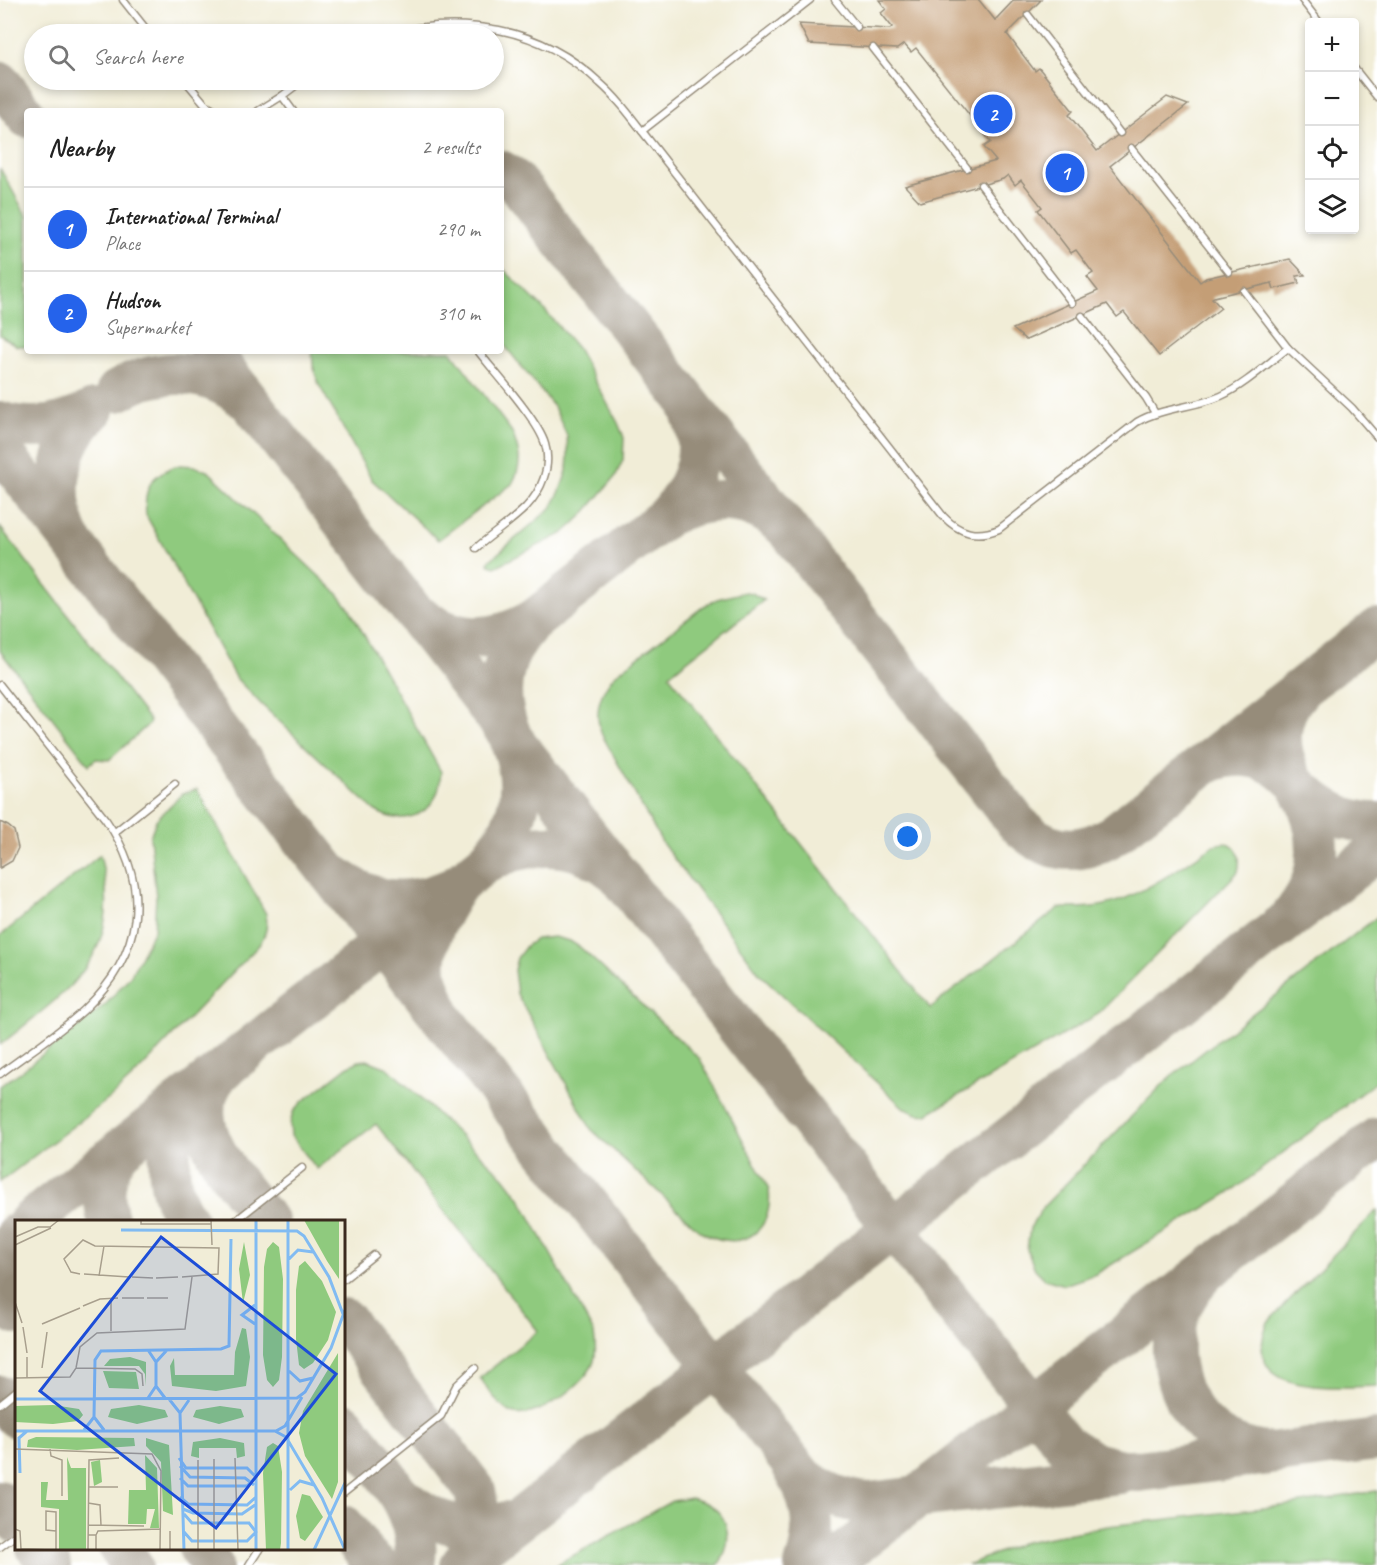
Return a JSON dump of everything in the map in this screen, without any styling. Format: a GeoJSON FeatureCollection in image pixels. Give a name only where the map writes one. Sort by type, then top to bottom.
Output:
{"type":"FeatureCollection","features":[{"type":"Feature","properties":{"kind":"lane"},"geometry":{"type":"LineString","coordinates":[[123,0],[142,24]]}},
{"type":"Feature","properties":{"kind":"lane"},"geometry":{"type":"LineString","coordinates":[[642,131],[810,0]]}},
{"type":"Feature","properties":{"kind":"lane"},"geometry":{"type":"LineString","coordinates":[[835,0],[857,27]]}},
{"type":"Feature","properties":{"kind":"lane"},"geometry":{"type":"LineString","coordinates":[[1302,0],[1316,18]]}},
{"type":"Feature","properties":{"kind":"lane"},"geometry":{"type":"LineString","coordinates":[[1028,15],[1120,133]]}},
{"type":"Feature","properties":{"kind":"lane"},"geometry":{"type":"LineString","coordinates":[[504,31],[514,33],[549,48],[581,67],[616,98],[943,516],[956,528],[976,535],[999,529],[1137,422],[1155,413],[1221,396],[1288,348]]}},
{"type":"Feature","properties":{"kind":"lane"},"geometry":{"type":"LineString","coordinates":[[873,48],[967,168]]}},
{"type":"Feature","properties":{"kind":"lane"},"geometry":{"type":"LineString","coordinates":[[1357,72],[1377,97]]}},
{"type":"Feature","properties":{"kind":"lane"},"geometry":{"type":"LineString","coordinates":[[193,90],[205,104],[212,108]]}},
{"type":"Feature","properties":{"kind":"lane"},"geometry":{"type":"LineString","coordinates":[[263,108],[290,90]]}},
{"type":"Feature","properties":{"kind":"lane"},"geometry":{"type":"LineString","coordinates":[[282,96],[291,108]]}},
{"type":"Feature","properties":{"kind":"lane"},"geometry":{"type":"LineString","coordinates":[[1131,148],[1229,272]]}},
{"type":"Feature","properties":{"kind":"lane"},"geometry":{"type":"LineString","coordinates":[[981,185],[1072,303]]}},
{"type":"Feature","properties":{"kind":"lane"},"geometry":{"type":"LineString","coordinates":[[1244,291],[1288,348],[1345,401],[1377,437]]}},
{"type":"Feature","properties":{"kind":"lane"},"geometry":{"type":"LineString","coordinates":[[1082,315],[1155,413]]}},
{"type":"Feature","properties":{"kind":"lane"},"geometry":{"type":"LineString","coordinates":[[476,548],[525,508],[540,489],[548,466],[546,444],[535,424],[480,354]]}},
{"type":"Feature","properties":{"kind":"lane"},"geometry":{"type":"LineString","coordinates":[[0,685],[115,832],[130,865],[135,891],[135,916],[130,943],[119,969],[102,992],[83,1011],[0,1074]]}},
{"type":"Feature","properties":{"kind":"lane"},"geometry":{"type":"LineString","coordinates":[[115,832],[175,784]]}},
{"type":"Feature","properties":{"kind":"lane"},"geometry":{"type":"LineString","coordinates":[[235,1220],[302,1168]]}},
{"type":"Feature","properties":{"kind":"lane"},"geometry":{"type":"LineString","coordinates":[[345,1278],[374,1256]]}},
{"type":"Feature","properties":{"kind":"lane"},"geometry":{"type":"LineString","coordinates":[[345,1492],[441,1416],[456,1386],[476,1368]]}},
{"type":"Feature","properties":{"kind":"lane"},"geometry":{"type":"LineString","coordinates":[[0,1404],[15,1392]]}},
{"type":"Feature","properties":{"kind":"lane"},"geometry":{"type":"LineString","coordinates":[[0,1548],[15,1536]]}},
{"type":"Feature","properties":{"kind":"lane"},"geometry":{"type":"LineString","coordinates":[[249,1565],[259,1550]]}},
{"type":"Feature","properties":{"kind":"green space"},"geometry":{"type":"Polygon","coordinates":[[[0,168],[24,212],[24,346],[17,346],[0,335],[0,168]]]}},
{"type":"Feature","properties":{"kind":"green space"},"geometry":{"type":"Polygon","coordinates":[[[504,270],[542,307],[577,348],[618,423],[624,438],[623,460],[615,477],[583,515],[564,533],[495,567],[489,565],[488,562],[551,508],[560,491],[567,471],[567,436],[554,407],[504,345],[504,270]]]}},
{"type":"Feature","properties":{"kind":"green space"},"geometry":{"type":"Polygon","coordinates":[[[312,354],[453,354],[512,432],[517,446],[519,464],[512,484],[438,540],[372,480],[318,383],[312,354]]]}},
{"type":"Feature","properties":{"kind":"green space"},"geometry":{"type":"Polygon","coordinates":[[[180,465],[194,466],[209,472],[338,594],[349,608],[441,772],[439,789],[427,808],[420,813],[402,818],[383,815],[374,810],[235,677],[146,515],[146,496],[151,482],[162,472],[180,465]]]}},
{"type":"Feature","properties":{"kind":"green space"},"geometry":{"type":"Polygon","coordinates":[[[0,527],[150,721],[109,760],[96,759],[89,765],[0,651],[0,527]]]}},
{"type":"Feature","properties":{"kind":"green space"},"geometry":{"type":"Polygon","coordinates":[[[745,592],[764,600],[669,675],[930,1008],[1059,908],[1093,907],[1119,901],[1147,888],[1214,845],[1222,843],[1232,845],[1236,849],[1239,859],[1238,872],[1097,1015],[927,1114],[917,1114],[903,1107],[760,974],[663,844],[599,727],[598,711],[601,696],[615,675],[704,606],[717,599],[745,592]]]}},
{"type":"Feature","properties":{"kind":"green space"},"geometry":{"type":"Polygon","coordinates":[[[197,789],[266,914],[267,927],[259,945],[133,1077],[110,1098],[0,1182],[0,1086],[106,1004],[131,975],[154,930],[156,897],[150,837],[156,820],[182,794],[197,789]]]}},
{"type":"Feature","properties":{"kind":"green space"},"geometry":{"type":"Polygon","coordinates":[[[100,855],[106,890],[105,920],[98,945],[86,967],[69,987],[0,1045],[0,936],[100,855]]]}},
{"type":"Feature","properties":{"kind":"green space"},"geometry":{"type":"Polygon","coordinates":[[[1377,917],[1377,1081],[1234,1190],[1096,1274],[1064,1285],[1045,1279],[1035,1269],[1027,1250],[1030,1228],[1045,1205],[1167,1080],[1377,917]]]}},
{"type":"Feature","properties":{"kind":"green space"},"geometry":{"type":"Polygon","coordinates":[[[554,937],[570,941],[581,948],[700,1059],[769,1190],[766,1219],[750,1236],[739,1240],[727,1240],[713,1237],[699,1230],[591,1129],[517,994],[514,970],[517,958],[526,946],[536,939],[554,937]]]}},
{"type":"Feature","properties":{"kind":"green space"},"geometry":{"type":"Polygon","coordinates":[[[367,1060],[388,1068],[504,1177],[520,1198],[594,1333],[596,1347],[590,1370],[571,1390],[546,1407],[521,1415],[511,1413],[498,1402],[480,1378],[538,1331],[376,1124],[317,1169],[291,1136],[290,1124],[293,1112],[302,1102],[347,1067],[367,1060]]]}},
{"type":"Feature","properties":{"kind":"green space"},"geometry":{"type":"Polygon","coordinates":[[[1377,1210],[1377,1386],[1314,1386],[1294,1382],[1277,1375],[1266,1364],[1262,1346],[1268,1322],[1377,1210]]]}},
{"type":"Feature","properties":{"kind":"green space"},"geometry":{"type":"Polygon","coordinates":[[[1377,1491],[1377,1565],[967,1565],[1025,1542],[1108,1526],[1289,1505],[1377,1491]]]}},
{"type":"Feature","properties":{"kind":"green space"},"geometry":{"type":"Polygon","coordinates":[[[691,1498],[717,1511],[726,1525],[726,1549],[718,1565],[556,1565],[672,1501],[691,1498]]]}},
{"type":"Feature","properties":{"kind":"building"},"geometry":{"type":"Polygon","coordinates":[[[879,0],[979,0],[995,20],[1014,0],[1041,0],[1007,34],[1035,71],[1039,68],[1073,111],[1069,115],[1097,151],[1167,97],[1188,105],[1110,166],[1200,282],[1206,278],[1290,259],[1305,275],[1297,276],[1299,283],[1274,289],[1272,283],[1212,298],[1221,308],[1159,356],[1124,312],[1117,317],[1107,304],[1026,340],[1013,329],[1098,291],[1087,277],[1093,273],[1076,250],[1071,253],[1038,210],[1042,207],[1021,180],[1015,185],[1008,175],[1003,179],[920,202],[905,186],[996,161],[984,147],[991,142],[916,48],[911,52],[904,44],[897,49],[809,44],[799,24],[890,29],[892,27],[881,13],[886,9],[879,0]]]}},
{"type":"Feature","properties":{"kind":"building"},"geometry":{"type":"Polygon","coordinates":[[[0,822],[14,831],[18,848],[12,861],[0,868],[0,822]]]}},
{"type":"Feature","properties":{"kind":"taxiway"},"geometry":{"type":"LineString","coordinates":[[0,82],[24,113]]}},
{"type":"Feature","properties":{"kind":"taxiway"},"geometry":{"type":"LineString","coordinates":[[504,173],[513,179],[524,192],[1016,822],[1038,840],[1049,845],[1073,849],[1099,843],[1112,836],[1377,629]]}},
{"type":"Feature","properties":{"kind":"taxiway"},"geometry":{"type":"LineString","coordinates":[[212,354],[1064,1444],[1094,1463],[1122,1470],[1139,1471],[1377,1440]]}},
{"type":"Feature","properties":{"kind":"taxiway"},"geometry":{"type":"LineString","coordinates":[[117,391],[148,378],[180,374],[212,380],[242,397]]}},
{"type":"Feature","properties":{"kind":"taxiway"},"geometry":{"type":"LineString","coordinates":[[688,405],[697,435],[696,463],[686,490],[668,515],[698,504],[726,501],[754,507],[781,524]]}},
{"type":"Feature","properties":{"kind":"taxiway"},"geometry":{"type":"LineString","coordinates":[[0,422],[24,427],[48,426],[82,416],[93,410],[72,437],[61,467],[59,499],[67,532]]}},
{"type":"Feature","properties":{"kind":"taxiway"},"geometry":{"type":"LineString","coordinates":[[0,449],[801,1475],[833,1495],[868,1503],[1121,1473]]}},
{"type":"Feature","properties":{"kind":"taxiway"},"geometry":{"type":"LineString","coordinates":[[534,620],[668,515]]}},
{"type":"Feature","properties":{"kind":"taxiway"},"geometry":{"type":"LineString","coordinates":[[419,616],[447,632],[475,637],[504,633],[534,620],[514,645],[503,672],[502,702],[510,733]]}},
{"type":"Feature","properties":{"kind":"taxiway"},"geometry":{"type":"LineString","coordinates":[[1204,764],[1228,757],[1251,756],[1272,764],[1292,779],[1283,756],[1281,733],[1286,711],[1300,690]]}},
{"type":"Feature","properties":{"kind":"taxiway"},"geometry":{"type":"LineString","coordinates":[[511,742],[520,775],[518,807],[506,836],[485,863],[516,850],[549,846],[581,852],[611,869]]}},
{"type":"Feature","properties":{"kind":"taxiway"},"geometry":{"type":"LineString","coordinates":[[1293,913],[1304,899],[1311,884],[1317,851],[1312,818],[1299,787],[1334,813],[1355,820],[1377,823]]}},
{"type":"Feature","properties":{"kind":"taxiway"},"geometry":{"type":"LineString","coordinates":[[461,1565],[1377,851]]}},
{"type":"Feature","properties":{"kind":"taxiway"},"geometry":{"type":"LineString","coordinates":[[32,1220],[485,863]]}},
{"type":"Feature","properties":{"kind":"taxiway"},"geometry":{"type":"LineString","coordinates":[[335,876],[364,893],[394,900],[424,898],[456,887],[434,927],[427,949],[427,976],[438,1008]]}},
{"type":"Feature","properties":{"kind":"taxiway"},"geometry":{"type":"LineString","coordinates":[[224,1068],[210,1088],[204,1108],[206,1129],[226,1169],[266,1220]]}},
{"type":"Feature","properties":{"kind":"taxiway"},"geometry":{"type":"LineString","coordinates":[[187,1220],[173,1191],[169,1158],[176,1125],[193,1096]]}},
{"type":"Feature","properties":{"kind":"taxiway"},"geometry":{"type":"LineString","coordinates":[[830,1565],[1377,1138]]}},
{"type":"Feature","properties":{"kind":"taxiway"},"geometry":{"type":"LineString","coordinates":[[108,1220],[104,1192],[105,1183],[111,1165],[122,1148]]}},
{"type":"Feature","properties":{"kind":"taxiway"},"geometry":{"type":"LineString","coordinates":[[15,1236],[7,1253],[4,1274],[7,1294],[15,1312]]}},
{"type":"Feature","properties":{"kind":"taxiway"},"geometry":{"type":"LineString","coordinates":[[1196,1283],[1177,1320],[1173,1340],[1177,1380],[1196,1416],[1217,1436],[1237,1446],[1266,1453]]}},
{"type":"Feature","properties":{"kind":"taxiway"},"geometry":{"type":"LineString","coordinates":[[345,1320],[475,1490],[478,1511],[477,1529],[472,1547],[461,1565]]}},
{"type":"Feature","properties":{"kind":"taxiway"},"geometry":{"type":"LineString","coordinates":[[0,1396],[15,1416]]}},
{"type":"Feature","properties":{"kind":"taxiway"},"geometry":{"type":"LineString","coordinates":[[345,1424],[383,1471],[405,1506],[412,1525],[415,1545],[414,1565]]}},
{"type":"Feature","properties":{"kind":"taxiway"},"geometry":{"type":"LineString","coordinates":[[793,1467],[805,1490],[811,1514],[811,1539],[805,1565]]}},
{"type":"Feature","properties":{"kind":"taxiway"},"geometry":{"type":"LineString","coordinates":[[396,1491],[420,1510],[447,1523],[475,1527],[506,1522]]}},
{"type":"Feature","properties":{"kind":"taxiway"},"geometry":{"type":"LineString","coordinates":[[0,1501],[15,1521]]}},
{"type":"Feature","properties":{"kind":"taxiway"},"geometry":{"type":"LineString","coordinates":[[345,1527],[377,1565]]}},
{"type":"Feature","properties":{"kind":"taxiway"},"geometry":{"type":"LineString","coordinates":[[39,1550],[50,1565]]}},
{"type":"Feature","properties":{"kind":"taxiway"},"geometry":{"type":"LineString","coordinates":[[121,1550],[132,1565]]}},
{"type":"Feature","properties":{"kind":"taxiway"},"geometry":{"type":"LineString","coordinates":[[201,1550],[212,1565]]}},
{"type":"Feature","properties":{"kind":"place","name":"Hudson"},"geometry":{"type":"Point","coordinates":[993,114]}},
{"type":"Feature","properties":{"kind":"place","name":"International Terminal"},"geometry":{"type":"Point","coordinates":[1065,173]}}]}
